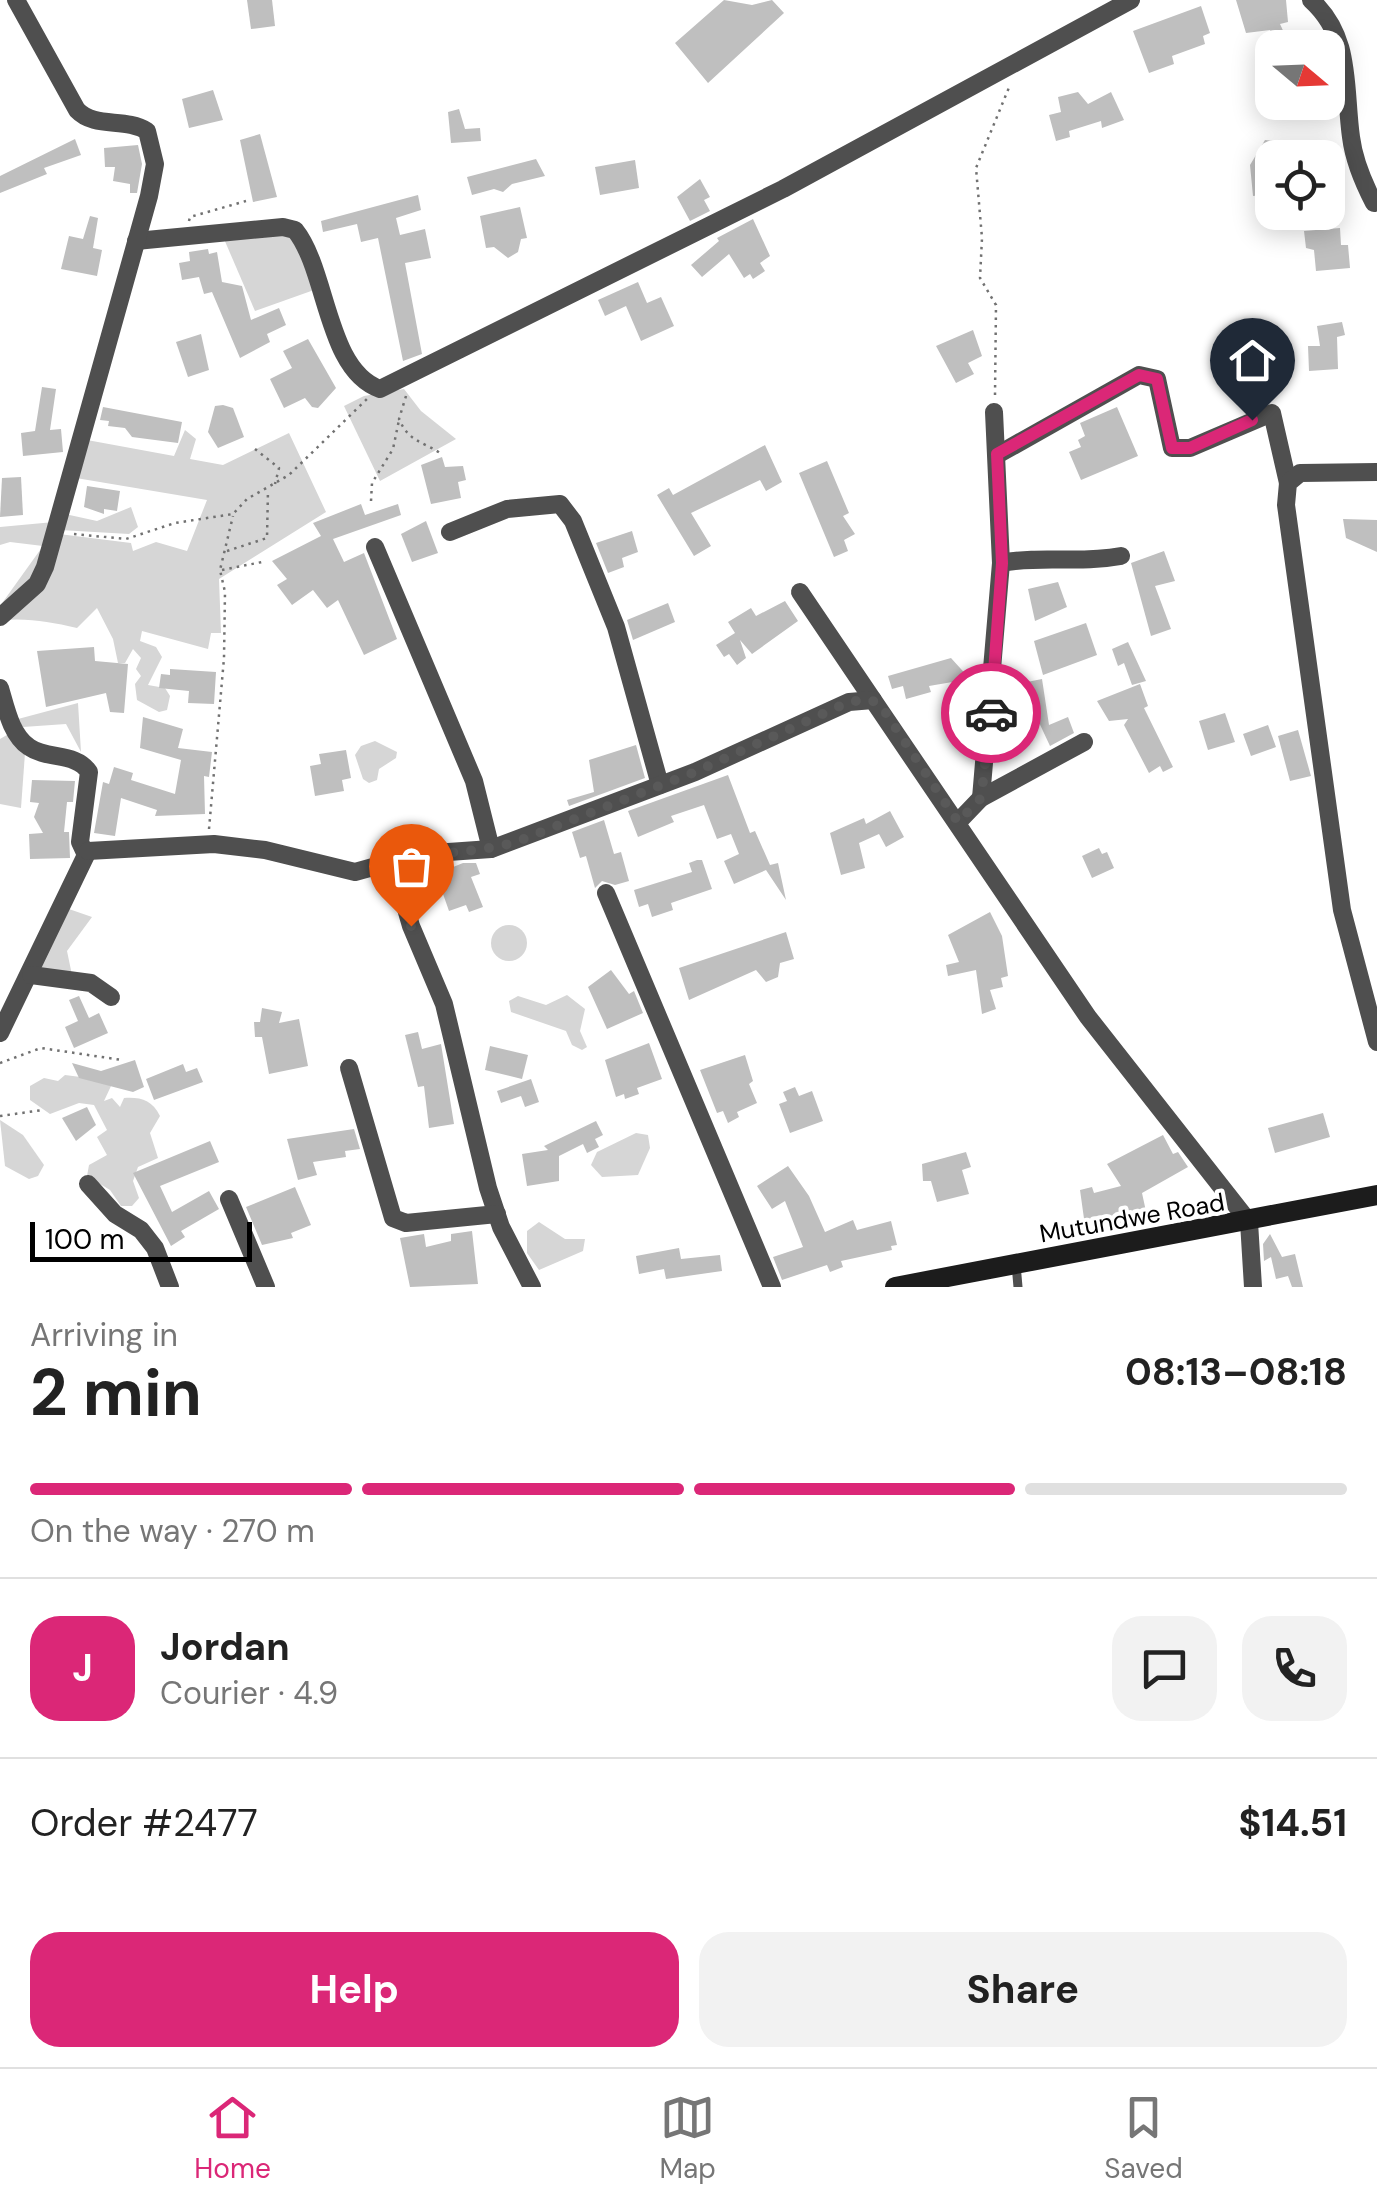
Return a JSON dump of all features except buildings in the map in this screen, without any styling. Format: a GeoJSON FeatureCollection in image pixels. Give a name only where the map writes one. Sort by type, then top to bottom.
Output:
{"type":"FeatureCollection","features":[{"type":"Feature","properties":{"kind":"main road","name":"Mutundwe Road"},"geometry":{"type":"LineString","coordinates":[[895,1287],[1377,1195]]}},
{"type":"Feature","properties":{"kind":"street"},"geometry":{"type":"LineString","coordinates":[[0,617],[38,584],[57,531],[150,196],[153,140],[140,126],[85,118],[16,0]]}},
{"type":"Feature","properties":{"kind":"street"},"geometry":{"type":"LineString","coordinates":[[136,242],[283,227],[295,230],[341,346],[358,376],[380,390],[783,189],[1131,0]]}},
{"type":"Feature","properties":{"kind":"street"},"geometry":{"type":"LineString","coordinates":[[1311,0],[1332,20],[1344,49],[1351,142],[1360,178],[1375,203],[1377,225]]}},
{"type":"Feature","properties":{"kind":"street"},"geometry":{"type":"LineString","coordinates":[[997,454],[1139,375],[1157,379],[1172,448],[1190,448],[1272,413],[1288,483],[1286,506],[1342,910],[1377,1042]]}},
{"type":"Feature","properties":{"kind":"street"},"geometry":{"type":"LineString","coordinates":[[981,798],[1002,563],[994,412]]}},
{"type":"Feature","properties":{"kind":"street"},"geometry":{"type":"LineString","coordinates":[[1288,483],[1300,472],[1377,472]]}},
{"type":"Feature","properties":{"kind":"street"},"geometry":{"type":"LineString","coordinates":[[450,532],[507,509],[560,504],[572,521],[616,627],[660,785]]}},
{"type":"Feature","properties":{"kind":"street"},"geometry":{"type":"LineString","coordinates":[[374,547],[474,781],[492,850]]}},
{"type":"Feature","properties":{"kind":"street"},"geometry":{"type":"LineString","coordinates":[[1002,563],[1031,558],[1078,563],[1121,556]]}},
{"type":"Feature","properties":{"kind":"street"},"geometry":{"type":"LineString","coordinates":[[800,592],[1088,1017],[1249,1222],[1253,1287]]}},
{"type":"Feature","properties":{"kind":"street"},"geometry":{"type":"LineString","coordinates":[[0,688],[16,732],[31,750],[74,760],[88,769],[80,842],[88,851]]}},
{"type":"Feature","properties":{"kind":"street"},"geometry":{"type":"LineString","coordinates":[[88,851],[214,844],[264,850],[355,872],[420,854],[492,850],[660,785],[849,702],[873,700]]}},
{"type":"Feature","properties":{"kind":"street"},"geometry":{"type":"LineString","coordinates":[[958,822],[981,798],[1084,742]]}},
{"type":"Feature","properties":{"kind":"street"},"geometry":{"type":"LineString","coordinates":[[1,1029],[31,975],[88,851]]}},
{"type":"Feature","properties":{"kind":"street"},"geometry":{"type":"LineString","coordinates":[[393,864],[411,926],[444,1004],[497,1214],[532,1287]]}},
{"type":"Feature","properties":{"kind":"street"},"geometry":{"type":"LineString","coordinates":[[606,893],[772,1287]]}},
{"type":"Feature","properties":{"kind":"street"},"geometry":{"type":"LineString","coordinates":[[31,975],[92,984],[111,997]]}},
{"type":"Feature","properties":{"kind":"street"},"geometry":{"type":"LineString","coordinates":[[349,1068],[393,1218],[406,1223],[497,1214]]}},
{"type":"Feature","properties":{"kind":"street"},"geometry":{"type":"LineString","coordinates":[[88,1184],[116,1214],[141,1230],[155,1248],[170,1287]]}},
{"type":"Feature","properties":{"kind":"street"},"geometry":{"type":"LineString","coordinates":[[228,1199],[266,1287]]}},
{"type":"Feature","properties":{"kind":"lane"},"geometry":{"type":"LineString","coordinates":[[1016,1264],[1018,1287]]}},
{"type":"Feature","properties":{"kind":"path"},"geometry":{"type":"LineString","coordinates":[[994,412],[996,306],[980,278],[982,238],[976,168],[1013,76]]}},
{"type":"Feature","properties":{"kind":"path"},"geometry":{"type":"LineString","coordinates":[[187,238],[190,217],[246,201]]}},
{"type":"Feature","properties":{"kind":"path"},"geometry":{"type":"LineString","coordinates":[[371,501],[372,483],[393,449],[413,376]]}},
{"type":"Feature","properties":{"kind":"path"},"geometry":{"type":"LineString","coordinates":[[57,531],[126,539],[175,523],[233,514],[275,484],[380,390]]}},
{"type":"Feature","properties":{"kind":"path"},"geometry":{"type":"LineString","coordinates":[[399,419],[410,439],[440,453]]}},
{"type":"Feature","properties":{"kind":"path"},"geometry":{"type":"LineString","coordinates":[[255,449],[279,468],[275,484]]}},
{"type":"Feature","properties":{"kind":"path"},"geometry":{"type":"LineString","coordinates":[[227,551],[267,538],[268,488]]}},
{"type":"Feature","properties":{"kind":"path"},"geometry":{"type":"LineString","coordinates":[[214,844],[208,826],[224,658],[225,592],[220,570],[233,514]]}},
{"type":"Feature","properties":{"kind":"path"},"geometry":{"type":"LineString","coordinates":[[220,570],[262,562]]}},
{"type":"Feature","properties":{"kind":"path"},"geometry":{"type":"LineString","coordinates":[[0,1064],[41,1048],[122,1060]]}},
{"type":"Feature","properties":{"kind":"path"},"geometry":{"type":"LineString","coordinates":[[0,1116],[43,1110]]}},
{"type":"Feature","properties":{"kind":"shaded area"},"geometry":{"type":"Polygon","coordinates":[[[276,231],[295,237],[314,290],[255,311],[224,239],[276,231]]]}},
{"type":"Feature","properties":{"kind":"shaded area"},"geometry":{"type":"Polygon","coordinates":[[[404,389],[421,411],[456,439],[380,481],[344,406],[364,396],[404,389]]]}},
{"type":"Feature","properties":{"kind":"shaded area"},"geometry":{"type":"Polygon","coordinates":[[[185,430],[196,439],[190,459],[223,465],[289,433],[326,512],[219,579],[221,633],[211,633],[208,649],[142,631],[140,641],[156,647],[162,657],[148,685],[165,688],[170,696],[167,710],[159,712],[137,700],[135,684],[141,676],[136,669],[141,658],[133,649],[125,663],[118,663],[113,639],[97,608],[77,628],[3,620],[59,534],[131,543],[133,551],[156,542],[187,551],[207,500],[76,478],[87,440],[174,456],[185,430]]]}},
{"type":"Feature","properties":{"kind":"shaded area"},"geometry":{"type":"Polygon","coordinates":[[[131,507],[138,527],[129,534],[60,530],[65,514],[97,521],[131,507]]]}},
{"type":"Feature","properties":{"kind":"shaded area"},"geometry":{"type":"Polygon","coordinates":[[[54,522],[40,571],[0,606],[43,546],[10,542],[0,545],[0,527],[54,522]]]}},
{"type":"Feature","properties":{"kind":"shaded area"},"geometry":{"type":"Polygon","coordinates":[[[78,703],[81,752],[66,724],[23,727],[18,719],[78,703]]]}},
{"type":"Feature","properties":{"kind":"shaded area"},"geometry":{"type":"Polygon","coordinates":[[[12,732],[25,753],[21,808],[0,804],[0,739],[12,732]]]}},
{"type":"Feature","properties":{"kind":"shaded area"},"geometry":{"type":"Polygon","coordinates":[[[375,741],[397,752],[396,758],[379,769],[377,780],[369,783],[363,779],[355,755],[361,746],[375,741]]]}},
{"type":"Feature","properties":{"kind":"shaded area"},"geometry":{"type":"Polygon","coordinates":[[[66,908],[92,917],[67,951],[72,975],[37,971],[66,908]]]}},
{"type":"Feature","properties":{"kind":"shaded area"},"geometry":{"type":"Polygon","coordinates":[[[509,925],[522,930],[527,943],[522,956],[509,961],[496,956],[491,943],[496,930],[509,925]]]}},
{"type":"Feature","properties":{"kind":"shaded area"},"geometry":{"type":"Polygon","coordinates":[[[567,995],[585,1009],[580,1031],[587,1047],[582,1050],[572,1045],[566,1031],[511,1012],[509,1001],[518,996],[546,1005],[567,995]]]}},
{"type":"Feature","properties":{"kind":"shaded area"},"geometry":{"type":"Polygon","coordinates":[[[65,1075],[96,1079],[111,1086],[104,1101],[112,1098],[120,1107],[124,1098],[141,1099],[150,1103],[160,1116],[150,1133],[158,1158],[138,1167],[133,1181],[139,1198],[132,1206],[121,1206],[110,1190],[87,1176],[89,1165],[107,1155],[97,1137],[107,1130],[94,1105],[79,1103],[50,1114],[30,1100],[30,1086],[44,1078],[58,1081],[65,1075]]]}},
{"type":"Feature","properties":{"kind":"shaded area"},"geometry":{"type":"Polygon","coordinates":[[[0,1120],[23,1135],[44,1165],[38,1176],[29,1179],[5,1166],[0,1120]]]}},
{"type":"Feature","properties":{"kind":"shaded area"},"geometry":{"type":"Polygon","coordinates":[[[636,1133],[648,1135],[650,1148],[638,1175],[602,1177],[591,1165],[597,1152],[636,1133]]]}},
{"type":"Feature","properties":{"kind":"shaded area"},"geometry":{"type":"Polygon","coordinates":[[[539,1222],[565,1239],[585,1239],[583,1251],[539,1270],[527,1253],[527,1231],[539,1222]]]}},
{"type":"Feature","properties":{"kind":"way so far"},"geometry":{"type":"LineString","coordinates":[[411,926],[393,864],[420,854],[492,850],[521,840],[695,772],[849,702],[868,699],[880,704],[958,822],[981,798],[991,713]]}},
{"type":"Feature","properties":{"kind":"route"},"geometry":{"type":"LineString","coordinates":[[991,713],[1002,563],[997,454],[1139,375],[1157,379],[1160,409],[1172,448],[1190,448],[1252,420]]}}]}
